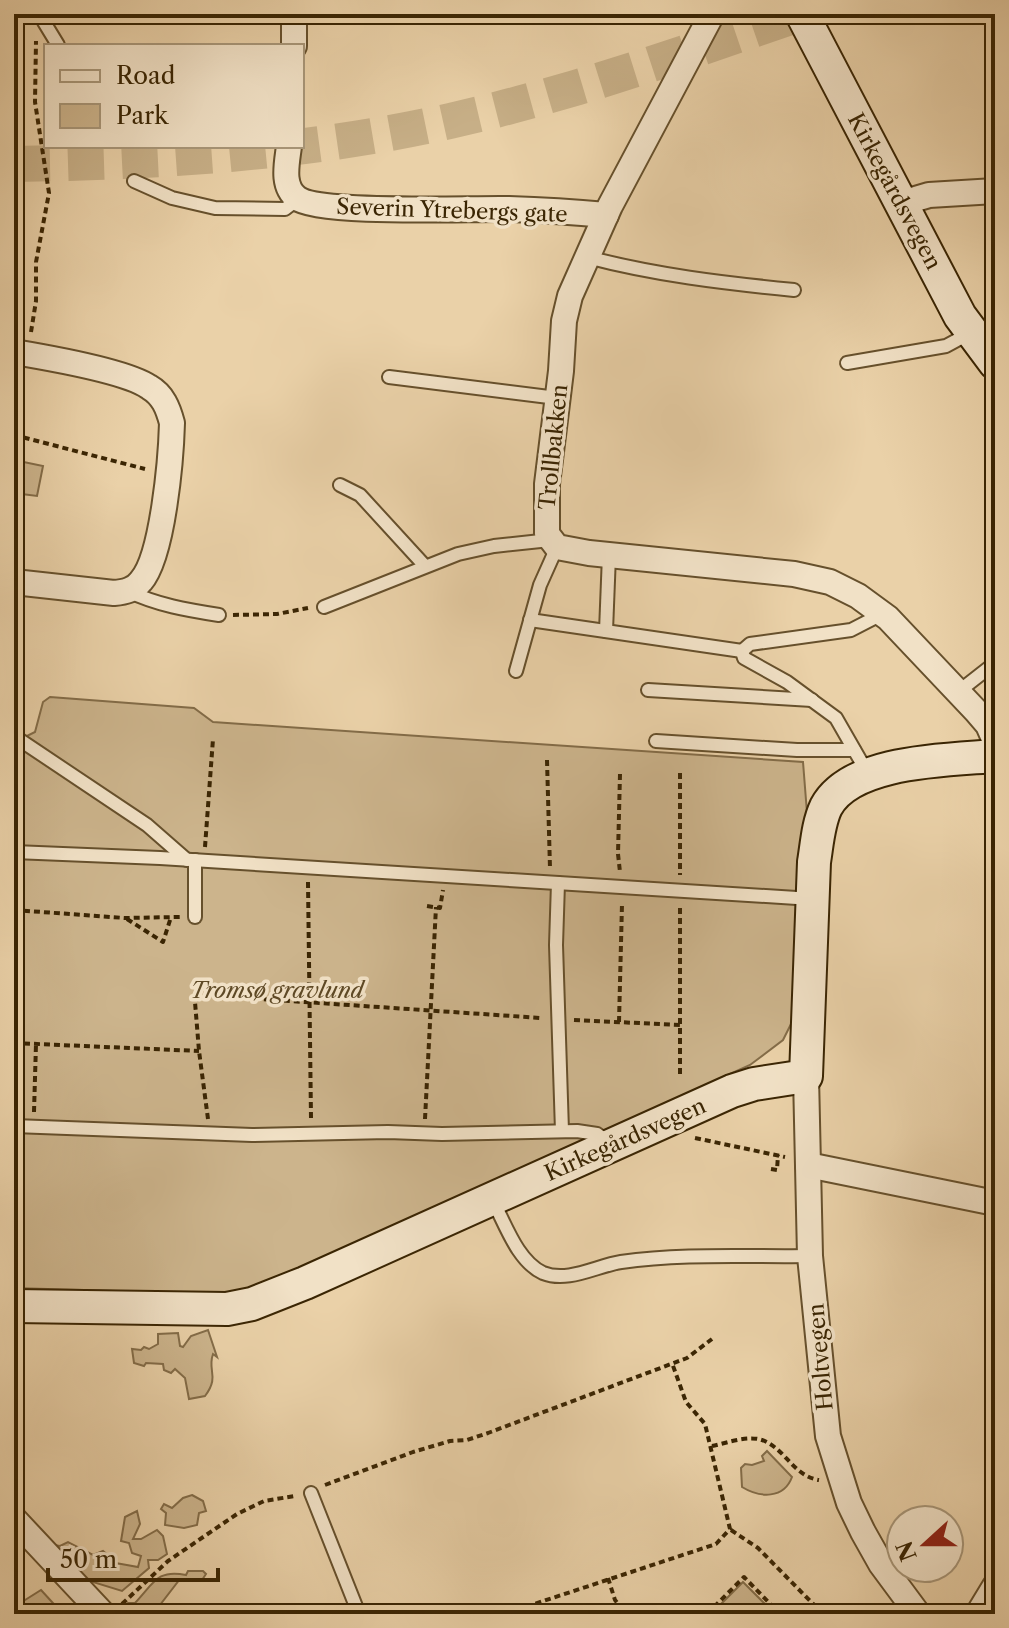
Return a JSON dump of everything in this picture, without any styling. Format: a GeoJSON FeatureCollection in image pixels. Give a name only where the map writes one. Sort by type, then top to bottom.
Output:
{"type":"FeatureCollection","features":[{"type":"Feature","properties":{"kind":"street"},"geometry":{"type":"LineString","coordinates":[[294,14],[294,44]]}},
{"type":"Feature","properties":{"kind":"street","name":"Trollbakken"},"geometry":{"type":"LineString","coordinates":[[554,543],[546,522],[547,484],[564,321],[570,296],[606,215],[679,92],[712,14]]}},
{"type":"Feature","properties":{"kind":"street","name":"Kirkegårdsvegen"},"geometry":{"type":"LineString","coordinates":[[802,14],[970,333],[995,363]]}},
{"type":"Feature","properties":{"kind":"street"},"geometry":{"type":"LineString","coordinates":[[289,148],[288,188],[298,199]]}},
{"type":"Feature","properties":{"kind":"street"},"geometry":{"type":"LineString","coordinates":[[902,203],[929,195],[995,191]]}},
{"type":"Feature","properties":{"kind":"street","name":"Severin Ytrebergs gate"},"geometry":{"type":"LineString","coordinates":[[298,199],[322,206],[350,208],[509,209],[606,215]]}},
{"type":"Feature","properties":{"kind":"street"},"geometry":{"type":"LineString","coordinates":[[14,582],[114,593],[128,591],[140,584],[154,557],[172,423],[161,396],[136,380],[20,353]]}},
{"type":"Feature","properties":{"kind":"street"},"geometry":{"type":"LineString","coordinates":[[554,543],[609,555],[794,574],[830,582],[858,596],[882,614],[988,725],[995,741]]}},
{"type":"Feature","properties":{"kind":"street"},"geometry":{"type":"LineString","coordinates":[[806,1076],[812,899],[818,837],[827,807],[861,762],[888,768],[995,756]]}},
{"type":"Feature","properties":{"kind":"street","name":"Kirkegårdsvegen"},"geometry":{"type":"LineString","coordinates":[[14,1306],[148,1309],[243,1307],[305,1283],[732,1091],[754,1084],[806,1076]]}},
{"type":"Feature","properties":{"kind":"street","name":"Holtvegen"},"geometry":{"type":"LineString","coordinates":[[806,1076],[810,1256],[817,1304],[825,1417],[849,1503],[881,1564],[918,1614]]}},
{"type":"Feature","properties":{"kind":"street"},"geometry":{"type":"LineString","coordinates":[[808,1165],[995,1203]]}},
{"type":"Feature","properties":{"kind":"street"},"geometry":{"type":"LineString","coordinates":[[14,1519],[103,1614]]}},
{"type":"Feature","properties":{"kind":"street"},"geometry":{"type":"LineString","coordinates":[[978,1614],[995,1586]]}},
{"type":"Feature","properties":{"kind":"lane"},"geometry":{"type":"LineString","coordinates":[[43,14],[44,22],[57,44]]}},
{"type":"Feature","properties":{"kind":"lane"},"geometry":{"type":"LineString","coordinates":[[134,181],[172,198],[215,208],[285,209],[298,199]]}},
{"type":"Feature","properties":{"kind":"lane"},"geometry":{"type":"LineString","coordinates":[[587,257],[644,271],[794,290]]}},
{"type":"Feature","properties":{"kind":"lane"},"geometry":{"type":"LineString","coordinates":[[847,363],[946,346],[970,333]]}},
{"type":"Feature","properties":{"kind":"lane"},"geometry":{"type":"LineString","coordinates":[[389,377],[557,398]]}},
{"type":"Feature","properties":{"kind":"lane"},"geometry":{"type":"LineString","coordinates":[[340,485],[360,495],[425,566]]}},
{"type":"Feature","properties":{"kind":"lane"},"geometry":{"type":"LineString","coordinates":[[324,607],[390,583],[425,566],[482,548],[554,543],[516,671]]}},
{"type":"Feature","properties":{"kind":"lane"},"geometry":{"type":"LineString","coordinates":[[606,631],[609,555]]}},
{"type":"Feature","properties":{"kind":"lane"},"geometry":{"type":"LineString","coordinates":[[128,591],[147,601],[169,607],[219,615]]}},
{"type":"Feature","properties":{"kind":"lane"},"geometry":{"type":"LineString","coordinates":[[530,620],[742,651],[750,644],[851,630],[882,614]]}},
{"type":"Feature","properties":{"kind":"lane"},"geometry":{"type":"LineString","coordinates":[[742,651],[744,658],[815,700],[836,718],[861,762]]}},
{"type":"Feature","properties":{"kind":"lane"},"geometry":{"type":"LineString","coordinates":[[958,692],[995,663]]}},
{"type":"Feature","properties":{"kind":"lane"},"geometry":{"type":"LineString","coordinates":[[648,690],[815,700]]}},
{"type":"Feature","properties":{"kind":"lane"},"geometry":{"type":"LineString","coordinates":[[14,736],[195,860]]}},
{"type":"Feature","properties":{"kind":"lane"},"geometry":{"type":"LineString","coordinates":[[656,741],[797,750],[861,762]]}},
{"type":"Feature","properties":{"kind":"lane"},"geometry":{"type":"LineString","coordinates":[[14,852],[195,860],[812,899]]}},
{"type":"Feature","properties":{"kind":"lane"},"geometry":{"type":"LineString","coordinates":[[195,860],[195,917]]}},
{"type":"Feature","properties":{"kind":"lane"},"geometry":{"type":"LineString","coordinates":[[554,883],[562,1131]]}},
{"type":"Feature","properties":{"kind":"lane"},"geometry":{"type":"LineString","coordinates":[[14,1126],[312,1135],[562,1131],[597,1134],[612,1144]]}},
{"type":"Feature","properties":{"kind":"lane"},"geometry":{"type":"LineString","coordinates":[[492,1199],[523,1256],[533,1267],[551,1275],[571,1275],[616,1263],[686,1256],[810,1256]]}},
{"type":"Feature","properties":{"kind":"lane"},"geometry":{"type":"LineString","coordinates":[[311,1493],[359,1614]]}},
{"type":"Feature","properties":{"kind":"path"},"geometry":{"type":"LineString","coordinates":[[20,353],[36,301],[36,262],[49,193],[35,102],[36,29]]}},
{"type":"Feature","properties":{"kind":"path"},"geometry":{"type":"LineString","coordinates":[[14,435],[167,475]]}},
{"type":"Feature","properties":{"kind":"path"},"geometry":{"type":"LineString","coordinates":[[219,615],[267,615],[324,607]]}},
{"type":"Feature","properties":{"kind":"path"},"geometry":{"type":"LineString","coordinates":[[195,860],[213,739]]}},
{"type":"Feature","properties":{"kind":"path"},"geometry":{"type":"LineString","coordinates":[[547,760],[554,883]]}},
{"type":"Feature","properties":{"kind":"path"},"geometry":{"type":"LineString","coordinates":[[680,773],[680,1074]]}},
{"type":"Feature","properties":{"kind":"path"},"geometry":{"type":"LineString","coordinates":[[309,868],[312,1135]]}},
{"type":"Feature","properties":{"kind":"path"},"geometry":{"type":"LineString","coordinates":[[427,906],[440,908],[444,876]]}},
{"type":"Feature","properties":{"kind":"path"},"geometry":{"type":"LineString","coordinates":[[424,1134],[436,907]]}},
{"type":"Feature","properties":{"kind":"path"},"geometry":{"type":"LineString","coordinates":[[14,910],[125,918],[195,917]]}},
{"type":"Feature","properties":{"kind":"path"},"geometry":{"type":"LineString","coordinates":[[125,918],[163,942],[171,917]]}},
{"type":"Feature","properties":{"kind":"path"},"geometry":{"type":"LineString","coordinates":[[211,1133],[195,1002],[201,995],[680,1025]]}},
{"type":"Feature","properties":{"kind":"path"},"geometry":{"type":"LineString","coordinates":[[14,1043],[199,1051]]}},
{"type":"Feature","properties":{"kind":"path"},"geometry":{"type":"LineString","coordinates":[[33,1126],[36,1044]]}},
{"type":"Feature","properties":{"kind":"path"},"geometry":{"type":"LineString","coordinates":[[661,1123],[682,1136],[778,1155],[808,1165]]}},
{"type":"Feature","properties":{"kind":"path"},"geometry":{"type":"LineString","coordinates":[[771,1169],[777,1170],[778,1155]]}},
{"type":"Feature","properties":{"kind":"path"},"geometry":{"type":"LineString","coordinates":[[112,1614],[168,1561],[237,1514],[264,1501],[311,1493],[334,1480],[450,1441],[467,1440],[488,1433],[687,1358],[712,1339]]}},
{"type":"Feature","properties":{"kind":"path"},"geometry":{"type":"LineString","coordinates":[[672,1363],[686,1402],[705,1424],[730,1529],[758,1548],[823,1614]]}},
{"type":"Feature","properties":{"kind":"path"},"geometry":{"type":"LineString","coordinates":[[712,1446],[748,1438],[760,1439],[805,1476],[821,1480]]}},
{"type":"Feature","properties":{"kind":"path"},"geometry":{"type":"LineString","coordinates":[[507,1613],[716,1544],[730,1529]]}},
{"type":"Feature","properties":{"kind":"path"},"geometry":{"type":"LineString","coordinates":[[707,1614],[744,1577],[780,1614]]}},
{"type":"Feature","properties":{"kind":"path"},"geometry":{"type":"LineString","coordinates":[[608,1578],[615,1600],[626,1614]]}},
{"type":"Feature","properties":{"kind":"path"},"geometry":{"type":"LineString","coordinates":[[535,1603],[539,1614]]}},
{"type":"Feature","properties":{"kind":"green space"},"geometry":{"type":"Polygon","coordinates":[[[14,460],[43,466],[37,496],[14,493],[14,460]]]}},
{"type":"Feature","properties":{"kind":"green space","name":"Tromsø gravlund"},"geometry":{"type":"Polygon","coordinates":[[[50,697],[194,708],[213,722],[803,762],[807,813],[792,1022],[783,1040],[750,1065],[250,1290],[217,1294],[14,1288],[14,736],[27,736],[35,732],[43,702],[50,697]]]}},
{"type":"Feature","properties":{"kind":"green space"},"geometry":{"type":"Polygon","coordinates":[[[208,1330],[217,1357],[213,1354],[213,1378],[205,1396],[189,1399],[185,1378],[175,1369],[171,1373],[164,1370],[163,1364],[146,1363],[144,1366],[134,1363],[132,1349],[149,1349],[158,1344],[158,1334],[178,1333],[180,1346],[183,1347],[191,1336],[208,1330]]]}},
{"type":"Feature","properties":{"kind":"green space"},"geometry":{"type":"Polygon","coordinates":[[[767,1451],[792,1477],[788,1484],[771,1494],[756,1493],[742,1487],[741,1468],[745,1464],[764,1461],[762,1456],[767,1451]]]}},
{"type":"Feature","properties":{"kind":"green space"},"geometry":{"type":"Polygon","coordinates":[[[192,1495],[203,1501],[206,1511],[199,1513],[197,1525],[184,1528],[165,1525],[166,1513],[161,1509],[164,1504],[172,1508],[192,1495]]]}},
{"type":"Feature","properties":{"kind":"green space"},"geometry":{"type":"Polygon","coordinates":[[[137,1511],[140,1524],[133,1539],[141,1539],[157,1530],[163,1536],[167,1554],[158,1560],[148,1560],[149,1568],[122,1591],[83,1579],[72,1558],[68,1561],[54,1545],[68,1542],[93,1555],[103,1551],[110,1562],[138,1567],[141,1556],[132,1553],[129,1543],[121,1541],[125,1517],[137,1511]]]}},
{"type":"Feature","properties":{"kind":"green space"},"geometry":{"type":"Polygon","coordinates":[[[188,1571],[203,1571],[206,1574],[202,1580],[180,1579],[153,1614],[120,1614],[128,1603],[135,1603],[157,1579],[168,1574],[186,1575],[188,1571]]]}},
{"type":"Feature","properties":{"kind":"green space"},"geometry":{"type":"Polygon","coordinates":[[[743,1582],[775,1614],[711,1614],[743,1582]]]}},
{"type":"Feature","properties":{"kind":"green space"},"geometry":{"type":"Polygon","coordinates":[[[41,1590],[63,1614],[14,1614],[14,1607],[41,1590]]]}},
{"type":"Feature","properties":{"kind":"tunnel"},"geometry":{"type":"LineString","coordinates":[[304,146],[396,132],[494,110],[582,86],[799,14]]}},
{"type":"Feature","properties":{"kind":"tunnel"},"geometry":{"type":"LineString","coordinates":[[14,164],[178,158],[288,148]]}}]}
